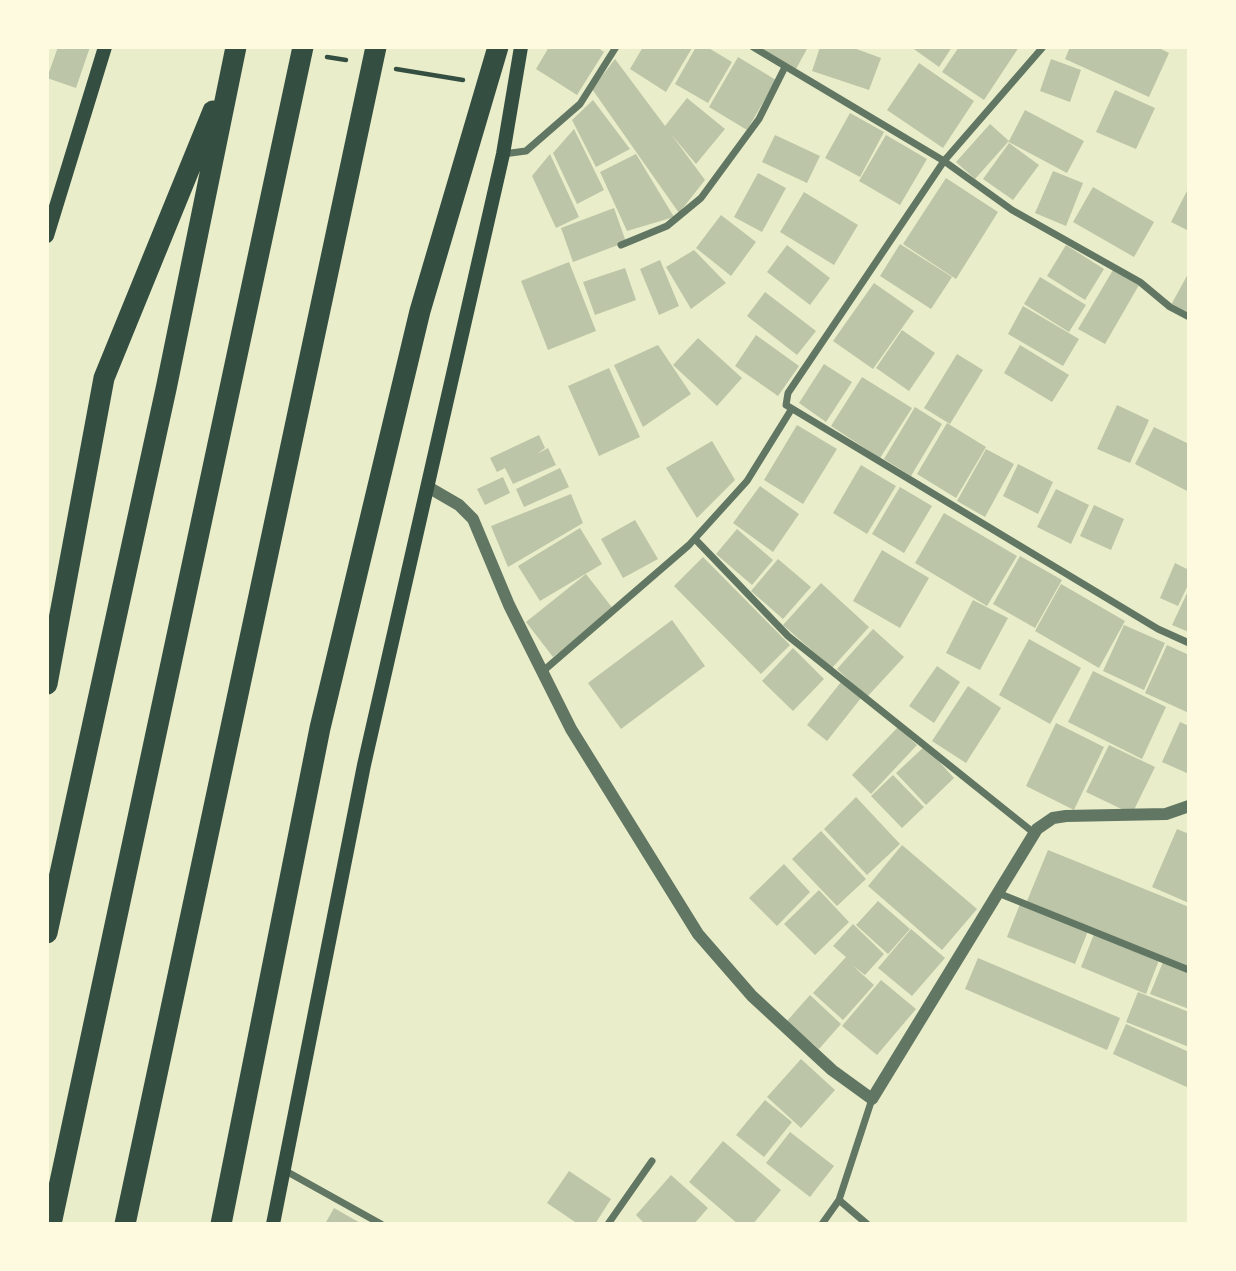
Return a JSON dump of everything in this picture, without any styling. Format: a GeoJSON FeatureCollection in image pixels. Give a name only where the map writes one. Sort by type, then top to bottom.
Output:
{"type":"FeatureCollection","features":[{"type":"Feature","properties":{"kind":"highway"},"geometry":{"type":"LineString","coordinates":[[51,1224],[303,47]]}},
{"type":"Feature","properties":{"kind":"highway"},"geometry":{"type":"LineString","coordinates":[[125,1224],[376,47]]}},
{"type":"Feature","properties":{"kind":"highway"},"geometry":{"type":"LineString","coordinates":[[221,1224],[320,728],[420,311],[498,47]]}},
{"type":"Feature","properties":{"kind":"highway"},"geometry":{"type":"LineString","coordinates":[[47,684],[104,378],[234,56]]}},
{"type":"Feature","properties":{"kind":"highway"},"geometry":{"type":"LineString","coordinates":[[47,933],[166,389],[234,56]]}},
{"type":"Feature","properties":{"kind":"main road"},"geometry":{"type":"LineString","coordinates":[[47,236],[105,47]]}},
{"type":"Feature","properties":{"kind":"main road"},"geometry":{"type":"LineString","coordinates":[[273,1224],[364,765],[503,154],[521,47]]}},
{"type":"Feature","properties":{"kind":"street"},"geometry":{"type":"LineString","coordinates":[[503,154],[526,151],[580,104],[616,47]]}},
{"type":"Feature","properties":{"kind":"street"},"geometry":{"type":"LineString","coordinates":[[754,47],[944,161],[1012,210],[1140,282],[1170,307],[1189,317]]}},
{"type":"Feature","properties":{"kind":"street"},"geometry":{"type":"LineString","coordinates":[[1043,47],[944,161],[788,393],[786,405],[791,411],[1158,629],[1189,643]]}},
{"type":"Feature","properties":{"kind":"street"},"geometry":{"type":"LineString","coordinates":[[621,245],[667,226],[701,198],[759,119],[785,67]]}},
{"type":"Feature","properties":{"kind":"street"},"geometry":{"type":"LineString","coordinates":[[542,672],[663,571],[695,539],[747,481],[791,411]]}},
{"type":"Feature","properties":{"kind":"street"},"geometry":{"type":"LineString","coordinates":[[428,487],[459,505],[474,519],[509,606],[571,729],[698,934],[752,996],[832,1070],[872,1099]]}},
{"type":"Feature","properties":{"kind":"street"},"geometry":{"type":"LineString","coordinates":[[695,539],[788,636],[1034,833]]}},
{"type":"Feature","properties":{"kind":"street"},"geometry":{"type":"LineString","coordinates":[[822,1224],[839,1200],[872,1099],[1034,833],[1053,818],[1166,814],[1189,806]]}},
{"type":"Feature","properties":{"kind":"street"},"geometry":{"type":"LineString","coordinates":[[998,892],[1189,970]]}},
{"type":"Feature","properties":{"kind":"street"},"geometry":{"type":"LineString","coordinates":[[608,1224],[652,1161]]}},
{"type":"Feature","properties":{"kind":"street"},"geometry":{"type":"LineString","coordinates":[[284,1170],[381,1224]]}},
{"type":"Feature","properties":{"kind":"street"},"geometry":{"type":"LineString","coordinates":[[839,1200],[867,1224]]}},
{"type":"Feature","properties":{"kind":"building"},"geometry":{"type":"Polygon","coordinates":[[[58,47],[90,47],[76,88],[47,78],[58,47]]]}},
{"type":"Feature","properties":{"kind":"building"},"geometry":{"type":"Polygon","coordinates":[[[549,47],[597,47],[604,52],[577,95],[536,69],[549,47]]]}},
{"type":"Feature","properties":{"kind":"building"},"geometry":{"type":"Polygon","coordinates":[[[643,47],[692,48],[666,92],[630,69],[643,47]]]}},
{"type":"Feature","properties":{"kind":"building"},"geometry":{"type":"Polygon","coordinates":[[[696,47],[707,47],[732,62],[708,103],[675,84],[696,47]]]}},
{"type":"Feature","properties":{"kind":"building"},"geometry":{"type":"Polygon","coordinates":[[[759,47],[808,47],[796,69],[759,47]]]}},
{"type":"Feature","properties":{"kind":"building"},"geometry":{"type":"Polygon","coordinates":[[[820,47],[851,47],[881,58],[869,90],[812,71],[820,47]]]}},
{"type":"Feature","properties":{"kind":"building"},"geometry":{"type":"Polygon","coordinates":[[[911,47],[952,47],[939,67],[911,47]]]}},
{"type":"Feature","properties":{"kind":"building"},"geometry":{"type":"Polygon","coordinates":[[[959,47],[1019,47],[984,100],[942,72],[959,47]]]}},
{"type":"Feature","properties":{"kind":"building"},"geometry":{"type":"Polygon","coordinates":[[[1070,47],[1157,47],[1169,53],[1149,97],[1065,59],[1070,47]]]}},
{"type":"Feature","properties":{"kind":"building"},"geometry":{"type":"Polygon","coordinates":[[[738,57],[776,80],[747,130],[709,107],[738,57]]]}},
{"type":"Feature","properties":{"kind":"building"},"geometry":{"type":"Polygon","coordinates":[[[615,59],[665,126],[687,98],[725,129],[696,164],[671,134],[705,180],[679,213],[592,89],[615,59]]]}},
{"type":"Feature","properties":{"kind":"building"},"geometry":{"type":"Polygon","coordinates":[[[1051,59],[1081,70],[1070,102],[1040,91],[1051,59]]]}},
{"type":"Feature","properties":{"kind":"building"},"geometry":{"type":"Polygon","coordinates":[[[919,63],[974,101],[943,148],[887,110],[919,63]]]}},
{"type":"Feature","properties":{"kind":"building"},"geometry":{"type":"Polygon","coordinates":[[[1115,90],[1155,108],[1136,149],[1096,132],[1115,90]]]}},
{"type":"Feature","properties":{"kind":"building"},"geometry":{"type":"Polygon","coordinates":[[[593,100],[630,149],[596,167],[572,120],[593,100]]]}},
{"type":"Feature","properties":{"kind":"building"},"geometry":{"type":"Polygon","coordinates":[[[1025,110],[1084,141],[1067,173],[1005,140],[1008,142],[975,179],[956,162],[990,124],[1009,141],[1025,110]]]}},
{"type":"Feature","properties":{"kind":"building"},"geometry":{"type":"Polygon","coordinates":[[[850,113],[884,132],[860,177],[825,158],[850,113]]]}},
{"type":"Feature","properties":{"kind":"building"},"geometry":{"type":"Polygon","coordinates":[[[574,129],[604,190],[577,204],[553,153],[574,129]]]}},
{"type":"Feature","properties":{"kind":"building"},"geometry":{"type":"Polygon","coordinates":[[[775,135],[820,156],[807,183],[762,162],[775,135]]]}},
{"type":"Feature","properties":{"kind":"building"},"geometry":{"type":"Polygon","coordinates":[[[886,135],[927,159],[900,205],[859,181],[886,135]]]}},
{"type":"Feature","properties":{"kind":"building"},"geometry":{"type":"Polygon","coordinates":[[[1009,143],[1039,165],[1013,200],[983,179],[1009,143]]]}},
{"type":"Feature","properties":{"kind":"building"},"geometry":{"type":"Polygon","coordinates":[[[550,154],[579,217],[556,228],[532,176],[550,154]]]}},
{"type":"Feature","properties":{"kind":"building"},"geometry":{"type":"Polygon","coordinates":[[[636,154],[674,217],[627,231],[600,172],[636,154]]]}},
{"type":"Feature","properties":{"kind":"building"},"geometry":{"type":"Polygon","coordinates":[[[1053,171],[1083,183],[1066,226],[1035,213],[1053,171]]]}},
{"type":"Feature","properties":{"kind":"building"},"geometry":{"type":"Polygon","coordinates":[[[758,173],[786,188],[762,232],[734,217],[758,173]]]}},
{"type":"Feature","properties":{"kind":"building"},"geometry":{"type":"Polygon","coordinates":[[[946,178],[998,212],[956,279],[903,244],[946,178]]]}},
{"type":"Feature","properties":{"kind":"building"},"geometry":{"type":"Polygon","coordinates":[[[1093,187],[1154,222],[1134,257],[1073,222],[1093,187]]]}},
{"type":"Feature","properties":{"kind":"building"},"geometry":{"type":"Polygon","coordinates":[[[1189,187],[1189,231],[1171,222],[1189,187]]]}},
{"type":"Feature","properties":{"kind":"building"},"geometry":{"type":"Polygon","coordinates":[[[804,192],[858,225],[834,265],[780,232],[804,192]]]}},
{"type":"Feature","properties":{"kind":"building"},"geometry":{"type":"Polygon","coordinates":[[[614,208],[626,242],[573,262],[561,228],[614,208]]]}},
{"type":"Feature","properties":{"kind":"building"},"geometry":{"type":"Polygon","coordinates":[[[721,215],[756,242],[731,276],[696,248],[721,215]]]}},
{"type":"Feature","properties":{"kind":"building"},"geometry":{"type":"Polygon","coordinates":[[[900,244],[952,277],[931,309],[880,276],[900,244]]]}},
{"type":"Feature","properties":{"kind":"building"},"geometry":{"type":"Polygon","coordinates":[[[787,245],[830,278],[810,305],[767,272],[787,245]]]}},
{"type":"Feature","properties":{"kind":"building"},"geometry":{"type":"Polygon","coordinates":[[[1066,245],[1104,269],[1085,300],[1047,276],[1066,245]]]}},
{"type":"Feature","properties":{"kind":"building"},"geometry":{"type":"Polygon","coordinates":[[[694,250],[726,283],[691,309],[666,267],[694,250]]]}},
{"type":"Feature","properties":{"kind":"building"},"geometry":{"type":"Polygon","coordinates":[[[660,260],[679,306],[659,315],[640,269],[660,260]]]}},
{"type":"Feature","properties":{"kind":"building"},"geometry":{"type":"Polygon","coordinates":[[[569,262],[596,331],[548,350],[521,281],[569,262]]]}},
{"type":"Feature","properties":{"kind":"building"},"geometry":{"type":"Polygon","coordinates":[[[625,268],[636,300],[595,315],[583,282],[625,268]]]}},
{"type":"Feature","properties":{"kind":"building"},"geometry":{"type":"Polygon","coordinates":[[[1113,270],[1139,285],[1105,344],[1078,329],[1113,270]]]}},
{"type":"Feature","properties":{"kind":"building"},"geometry":{"type":"Polygon","coordinates":[[[1189,272],[1189,314],[1171,305],[1189,272]]]}},
{"type":"Feature","properties":{"kind":"building"},"geometry":{"type":"Polygon","coordinates":[[[1040,277],[1086,305],[1069,332],[1024,304],[1040,277]]]}},
{"type":"Feature","properties":{"kind":"building"},"geometry":{"type":"Polygon","coordinates":[[[874,283],[914,311],[873,369],[833,341],[874,283]]]}},
{"type":"Feature","properties":{"kind":"building"},"geometry":{"type":"Polygon","coordinates":[[[765,292],[816,331],[797,355],[747,316],[765,292]]]}},
{"type":"Feature","properties":{"kind":"building"},"geometry":{"type":"Polygon","coordinates":[[[1023,306],[1079,339],[1063,366],[1008,334],[1023,306]]]}},
{"type":"Feature","properties":{"kind":"building"},"geometry":{"type":"Polygon","coordinates":[[[902,330],[935,353],[909,391],[876,368],[902,330]]]}},
{"type":"Feature","properties":{"kind":"building"},"geometry":{"type":"Polygon","coordinates":[[[756,335],[799,366],[778,396],[735,366],[756,335]]]}},
{"type":"Feature","properties":{"kind":"building"},"geometry":{"type":"Polygon","coordinates":[[[698,338],[742,378],[717,406],[673,365],[698,338]]]}},
{"type":"Feature","properties":{"kind":"building"},"geometry":{"type":"Polygon","coordinates":[[[658,345],[691,394],[643,427],[614,365],[658,345]]]}},
{"type":"Feature","properties":{"kind":"building"},"geometry":{"type":"Polygon","coordinates":[[[1020,345],[1069,375],[1052,402],[1004,373],[1020,345]]]}},
{"type":"Feature","properties":{"kind":"building"},"geometry":{"type":"Polygon","coordinates":[[[957,354],[983,370],[950,424],[924,408],[957,354]]]}},
{"type":"Feature","properties":{"kind":"building"},"geometry":{"type":"Polygon","coordinates":[[[824,364],[852,382],[826,422],[799,403],[824,364]]]}},
{"type":"Feature","properties":{"kind":"building"},"geometry":{"type":"Polygon","coordinates":[[[609,368],[640,437],[599,456],[568,386],[609,368]]]}},
{"type":"Feature","properties":{"kind":"building"},"geometry":{"type":"Polygon","coordinates":[[[862,377],[912,408],[880,458],[831,426],[862,377]]]}},
{"type":"Feature","properties":{"kind":"building"},"geometry":{"type":"Polygon","coordinates":[[[1117,405],[1149,420],[1130,463],[1097,449],[1117,405]]]}},
{"type":"Feature","properties":{"kind":"building"},"geometry":{"type":"Polygon","coordinates":[[[915,407],[942,424],[911,476],[884,459],[915,407]]]}},
{"type":"Feature","properties":{"kind":"building"},"geometry":{"type":"Polygon","coordinates":[[[947,423],[986,447],[956,498],[917,474],[947,423]]]}},
{"type":"Feature","properties":{"kind":"building"},"geometry":{"type":"Polygon","coordinates":[[[797,425],[837,449],[803,504],[764,480],[797,425]]]}},
{"type":"Feature","properties":{"kind":"building"},"geometry":{"type":"Polygon","coordinates":[[[1154,427],[1189,444],[1189,492],[1135,464],[1154,427]]]}},
{"type":"Feature","properties":{"kind":"building"},"geometry":{"type":"Polygon","coordinates":[[[539,435],[545,448],[537,454],[548,448],[556,465],[513,484],[505,468],[497,472],[490,458],[539,435]]]}},
{"type":"Feature","properties":{"kind":"building"},"geometry":{"type":"Polygon","coordinates":[[[712,441],[735,480],[697,518],[666,468],[712,441]]]}},
{"type":"Feature","properties":{"kind":"building"},"geometry":{"type":"Polygon","coordinates":[[[986,449],[1014,464],[985,517],[957,501],[986,449]]]}},
{"type":"Feature","properties":{"kind":"building"},"geometry":{"type":"Polygon","coordinates":[[[1018,464],[1053,482],[1038,514],[1003,496],[1018,464]]]}},
{"type":"Feature","properties":{"kind":"building"},"geometry":{"type":"Polygon","coordinates":[[[861,465],[896,486],[867,534],[833,513],[861,465]]]}},
{"type":"Feature","properties":{"kind":"building"},"geometry":{"type":"Polygon","coordinates":[[[560,468],[569,487],[524,507],[516,489],[560,468]]]}},
{"type":"Feature","properties":{"kind":"building"},"geometry":{"type":"Polygon","coordinates":[[[503,477],[510,493],[485,505],[477,489],[503,477]]]}},
{"type":"Feature","properties":{"kind":"building"},"geometry":{"type":"Polygon","coordinates":[[[760,486],[799,514],[773,552],[733,523],[760,486]]]}},
{"type":"Feature","properties":{"kind":"building"},"geometry":{"type":"Polygon","coordinates":[[[900,487],[932,506],[904,553],[872,534],[900,487]]]}},
{"type":"Feature","properties":{"kind":"building"},"geometry":{"type":"Polygon","coordinates":[[[1056,489],[1089,505],[1071,544],[1037,527],[1056,489]]]}},
{"type":"Feature","properties":{"kind":"building"},"geometry":{"type":"Polygon","coordinates":[[[571,494],[583,523],[508,567],[491,526],[571,494]]]}},
{"type":"Feature","properties":{"kind":"building"},"geometry":{"type":"Polygon","coordinates":[[[1094,505],[1124,519],[1111,550],[1080,536],[1094,505]]]}},
{"type":"Feature","properties":{"kind":"building"},"geometry":{"type":"Polygon","coordinates":[[[944,513],[1017,556],[987,606],[915,563],[944,513]]]}},
{"type":"Feature","properties":{"kind":"building"},"geometry":{"type":"Polygon","coordinates":[[[635,520],[658,559],[623,578],[601,539],[635,520]]]}},
{"type":"Feature","properties":{"kind":"building"},"geometry":{"type":"Polygon","coordinates":[[[580,528],[602,564],[540,601],[518,566],[580,528]]]}},
{"type":"Feature","properties":{"kind":"building"},"geometry":{"type":"Polygon","coordinates":[[[737,529],[773,560],[752,585],[716,554],[737,529]]]}},
{"type":"Feature","properties":{"kind":"building"},"geometry":{"type":"Polygon","coordinates":[[[882,550],[929,578],[900,628],[853,601],[882,550]]]}},
{"type":"Feature","properties":{"kind":"building"},"geometry":{"type":"Polygon","coordinates":[[[1020,556],[1062,580],[1035,628],[993,604],[1020,556]]]}},
{"type":"Feature","properties":{"kind":"building"},"geometry":{"type":"Polygon","coordinates":[[[703,557],[790,645],[761,674],[674,586],[703,557]]]}},
{"type":"Feature","properties":{"kind":"building"},"geometry":{"type":"Polygon","coordinates":[[[778,559],[811,587],[783,619],[751,591],[778,559]]]}},
{"type":"Feature","properties":{"kind":"building"},"geometry":{"type":"Polygon","coordinates":[[[1175,563],[1189,570],[1189,583],[1178,606],[1160,598],[1175,563]]]}},
{"type":"Feature","properties":{"kind":"building"},"geometry":{"type":"Polygon","coordinates":[[[586,574],[614,610],[553,657],[526,622],[586,574]]]}},
{"type":"Feature","properties":{"kind":"building"},"geometry":{"type":"Polygon","coordinates":[[[821,583],[869,627],[832,668],[783,625],[821,583]]]}},
{"type":"Feature","properties":{"kind":"building"},"geometry":{"type":"Polygon","coordinates":[[[1061,584],[1125,621],[1099,668],[1035,631],[1061,584]]]}},
{"type":"Feature","properties":{"kind":"building"},"geometry":{"type":"Polygon","coordinates":[[[1189,589],[1189,632],[1172,625],[1189,589]]]}},
{"type":"Feature","properties":{"kind":"building"},"geometry":{"type":"Polygon","coordinates":[[[973,600],[1008,618],[980,670],[946,653],[973,600]]]}},
{"type":"Feature","properties":{"kind":"building"},"geometry":{"type":"Polygon","coordinates":[[[672,620],[705,666],[621,729],[588,683],[672,620]]]}},
{"type":"Feature","properties":{"kind":"building"},"geometry":{"type":"Polygon","coordinates":[[[1124,625],[1165,643],[1144,690],[1103,671],[1124,625]]]}},
{"type":"Feature","properties":{"kind":"building"},"geometry":{"type":"Polygon","coordinates":[[[873,629],[904,657],[867,697],[837,669],[873,629]]]}},
{"type":"Feature","properties":{"kind":"building"},"geometry":{"type":"Polygon","coordinates":[[[1029,639],[1081,668],[1050,724],[999,695],[1029,639]]]}},
{"type":"Feature","properties":{"kind":"building"},"geometry":{"type":"Polygon","coordinates":[[[1167,645],[1189,655],[1189,713],[1145,693],[1167,645]]]}},
{"type":"Feature","properties":{"kind":"building"},"geometry":{"type":"Polygon","coordinates":[[[793,648],[824,679],[793,711],[762,681],[793,648]]]}},
{"type":"Feature","properties":{"kind":"building"},"geometry":{"type":"Polygon","coordinates":[[[937,666],[960,682],[934,723],[909,706],[937,666]]]}},
{"type":"Feature","properties":{"kind":"building"},"geometry":{"type":"Polygon","coordinates":[[[1093,671],[1166,707],[1142,759],[1068,722],[1093,671]]]}},
{"type":"Feature","properties":{"kind":"building"},"geometry":{"type":"Polygon","coordinates":[[[841,682],[861,698],[827,741],[807,725],[841,682]]]}},
{"type":"Feature","properties":{"kind":"building"},"geometry":{"type":"Polygon","coordinates":[[[968,686],[1001,708],[966,763],[932,741],[968,686]]]}},
{"type":"Feature","properties":{"kind":"building"},"geometry":{"type":"Polygon","coordinates":[[[1180,722],[1189,726],[1189,774],[1162,762],[1180,722]]]}},
{"type":"Feature","properties":{"kind":"building"},"geometry":{"type":"Polygon","coordinates":[[[1056,723],[1104,747],[1074,810],[1026,786],[1056,723]]]}},
{"type":"Feature","properties":{"kind":"building"},"geometry":{"type":"Polygon","coordinates":[[[898,727],[917,745],[871,794],[852,775],[898,727]]]}},
{"type":"Feature","properties":{"kind":"building"},"geometry":{"type":"Polygon","coordinates":[[[1109,745],[1155,767],[1132,814],[1086,792],[1109,745]]]}},
{"type":"Feature","properties":{"kind":"building"},"geometry":{"type":"Polygon","coordinates":[[[925,746],[954,778],[926,805],[896,773],[925,746]]]}},
{"type":"Feature","properties":{"kind":"building"},"geometry":{"type":"Polygon","coordinates":[[[893,775],[924,807],[902,828],[871,796],[893,775]]]}},
{"type":"Feature","properties":{"kind":"building"},"geometry":{"type":"Polygon","coordinates":[[[856,797],[900,844],[867,875],[824,829],[856,797]]]}},
{"type":"Feature","properties":{"kind":"building"},"geometry":{"type":"Polygon","coordinates":[[[1177,829],[1189,834],[1189,903],[1152,887],[1177,829]]]}},
{"type":"Feature","properties":{"kind":"building"},"geometry":{"type":"Polygon","coordinates":[[[821,831],[866,879],[837,906],[792,859],[821,831]]]}},
{"type":"Feature","properties":{"kind":"building"},"geometry":{"type":"Polygon","coordinates":[[[902,845],[977,909],[942,950],[868,886],[902,845]]]}},
{"type":"Feature","properties":{"kind":"building"},"geometry":{"type":"Polygon","coordinates":[[[1048,850],[1189,907],[1189,968],[1027,901],[1048,850]]]}},
{"type":"Feature","properties":{"kind":"building"},"geometry":{"type":"Polygon","coordinates":[[[784,864],[810,892],[777,926],[749,898],[784,864]]]}},
{"type":"Feature","properties":{"kind":"building"},"geometry":{"type":"Polygon","coordinates":[[[819,890],[849,922],[815,955],[784,924],[819,890]]]}},
{"type":"Feature","properties":{"kind":"building"},"geometry":{"type":"Polygon","coordinates":[[[878,901],[910,929],[888,954],[856,925],[878,901]]]}},
{"type":"Feature","properties":{"kind":"building"},"geometry":{"type":"Polygon","coordinates":[[[1020,904],[1088,931],[1075,964],[1007,937],[1020,904]]]}},
{"type":"Feature","properties":{"kind":"building"},"geometry":{"type":"Polygon","coordinates":[[[853,924],[884,954],[865,975],[852,965],[874,985],[843,1020],[813,993],[846,957],[833,946],[853,924]]]}},
{"type":"Feature","properties":{"kind":"building"},"geometry":{"type":"Polygon","coordinates":[[[911,929],[945,958],[912,996],[878,968],[911,929]]]}},
{"type":"Feature","properties":{"kind":"building"},"geometry":{"type":"Polygon","coordinates":[[[1094,934],[1159,960],[1146,994],[1081,967],[1094,934]]]}},
{"type":"Feature","properties":{"kind":"building"},"geometry":{"type":"Polygon","coordinates":[[[978,958],[1120,1018],[1107,1050],[965,989],[978,958]]]}},
{"type":"Feature","properties":{"kind":"building"},"geometry":{"type":"Polygon","coordinates":[[[1163,962],[1189,973],[1189,1009],[1150,994],[1163,962]]]}},
{"type":"Feature","properties":{"kind":"building"},"geometry":{"type":"Polygon","coordinates":[[[881,980],[916,1009],[877,1055],[842,1026],[881,980]]]}},
{"type":"Feature","properties":{"kind":"building"},"geometry":{"type":"Polygon","coordinates":[[[1138,992],[1189,1012],[1189,1047],[1126,1022],[1138,992]]]}},
{"type":"Feature","properties":{"kind":"building"},"geometry":{"type":"Polygon","coordinates":[[[810,995],[841,1024],[819,1049],[787,1021],[810,995]]]}},
{"type":"Feature","properties":{"kind":"building"},"geometry":{"type":"Polygon","coordinates":[[[1126,1024],[1189,1052],[1189,1088],[1113,1054],[1126,1024]]]}},
{"type":"Feature","properties":{"kind":"building"},"geometry":{"type":"Polygon","coordinates":[[[801,1059],[835,1090],[801,1128],[767,1097],[801,1059]]]}},
{"type":"Feature","properties":{"kind":"building"},"geometry":{"type":"Polygon","coordinates":[[[765,1100],[792,1122],[764,1157],[736,1135],[765,1100]]]}},
{"type":"Feature","properties":{"kind":"building"},"geometry":{"type":"Polygon","coordinates":[[[790,1132],[834,1166],[810,1197],[766,1163],[790,1132]]]}},
{"type":"Feature","properties":{"kind":"building"},"geometry":{"type":"Polygon","coordinates":[[[723,1141],[781,1190],[753,1224],[738,1224],[689,1182],[723,1141]]]}},
{"type":"Feature","properties":{"kind":"building"},"geometry":{"type":"Polygon","coordinates":[[[569,1171],[611,1199],[595,1224],[578,1224],[547,1203],[569,1171]]]}},
{"type":"Feature","properties":{"kind":"building"},"geometry":{"type":"Polygon","coordinates":[[[671,1175],[708,1208],[694,1224],[645,1224],[636,1215],[671,1175]]]}},
{"type":"Feature","properties":{"kind":"building"},"geometry":{"type":"Polygon","coordinates":[[[334,1208],[362,1224],[325,1224],[334,1208]]]}}]}
